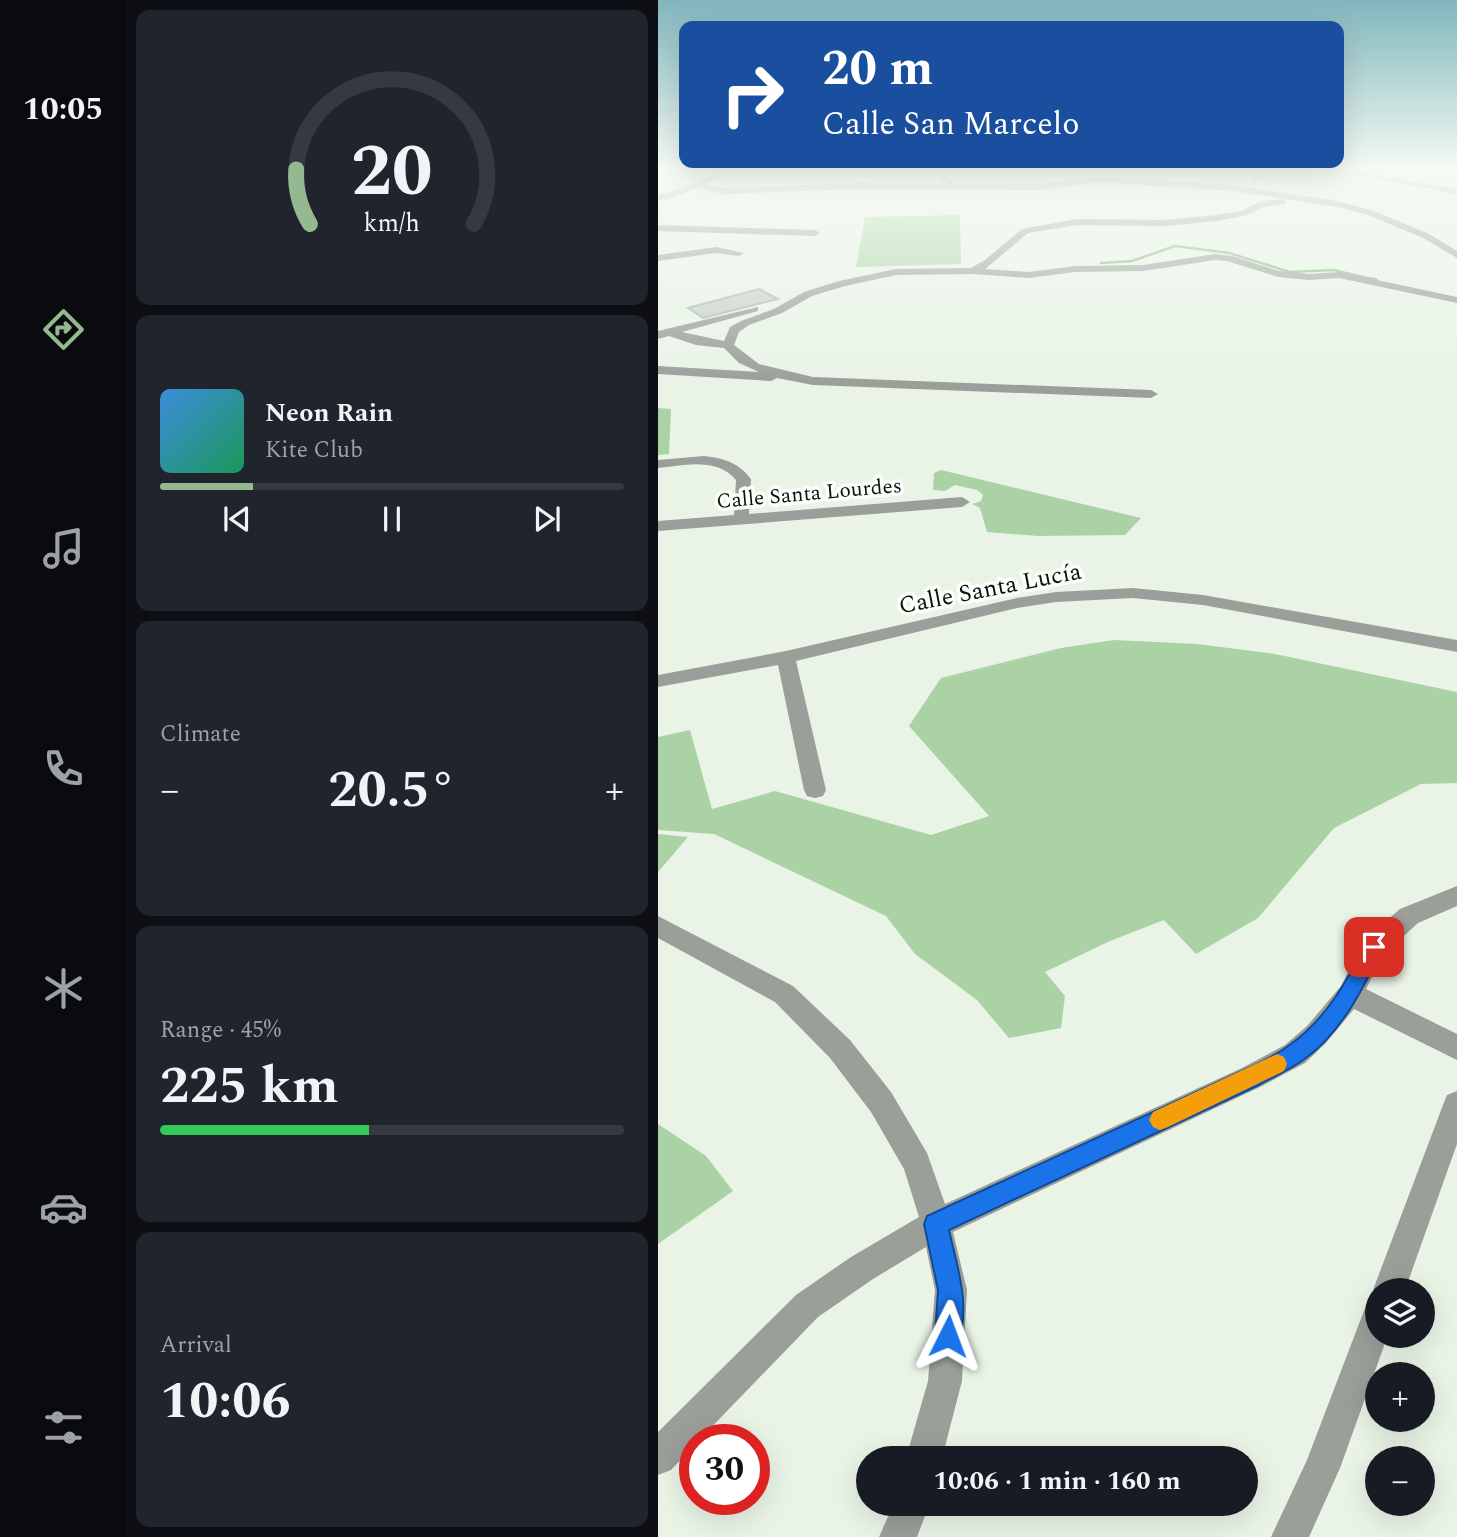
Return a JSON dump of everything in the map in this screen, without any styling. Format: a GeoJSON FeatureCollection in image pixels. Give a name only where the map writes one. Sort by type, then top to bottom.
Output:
{"type":"FeatureCollection","features":[{"type":"Feature","properties":{"kind":"street"},"geometry":{"type":"LineString","coordinates":[[973,271],[1000,254],[1013,240]]}},
{"type":"Feature","properties":{"kind":"street"},"geometry":{"type":"LineString","coordinates":[[1432,240],[1457,255]]}},
{"type":"Feature","properties":{"kind":"street"},"geometry":{"type":"LineString","coordinates":[[658,258],[716,250],[739,253]]}},
{"type":"Feature","properties":{"kind":"street"},"geometry":{"type":"LineString","coordinates":[[664,334],[877,275],[973,271],[1029,275],[1075,270],[1143,268],[1221,257],[1278,274],[1346,276],[1457,300]]}},
{"type":"Feature","properties":{"kind":"street"},"geometry":{"type":"LineString","coordinates":[[792,378],[753,365],[731,351],[728,345],[734,330],[778,311],[808,294]]}},
{"type":"Feature","properties":{"kind":"street"},"geometry":{"type":"LineString","coordinates":[[664,334],[728,345]]}},
{"type":"Feature","properties":{"kind":"street"},"geometry":{"type":"LineString","coordinates":[[658,370],[950,388],[1151,394]]}},
{"type":"Feature","properties":{"kind":"street"},"geometry":{"type":"LineString","coordinates":[[658,464],[707,461],[733,468],[744,479],[741,520]]}},
{"type":"Feature","properties":{"kind":"street","name":"Calle Santa Lourdes"},"geometry":{"type":"LineString","coordinates":[[658,526],[962,502]]}},
{"type":"Feature","properties":{"kind":"street","name":"Calle Santa Lucía"},"geometry":{"type":"LineString","coordinates":[[658,681],[786,657],[1017,603],[1097,593],[1169,595],[1457,646]]}},
{"type":"Feature","properties":{"kind":"street"},"geometry":{"type":"LineString","coordinates":[[786,657],[815,790]]}},
{"type":"Feature","properties":{"kind":"street"},"geometry":{"type":"LineString","coordinates":[[658,1457],[807,1306],[936,1224],[1284,1060],[1316,1035],[1350,994],[1374,947],[1409,916],[1457,896]]}},
{"type":"Feature","properties":{"kind":"street"},"geometry":{"type":"LineString","coordinates":[[658,926],[784,994],[841,1049],[881,1102],[917,1163],[936,1224],[950,1290],[945,1381],[927,1446]]}},
{"type":"Feature","properties":{"kind":"street"},"geometry":{"type":"LineString","coordinates":[[1350,994],[1457,1047]]}},
{"type":"Feature","properties":{"kind":"street"},"geometry":{"type":"LineString","coordinates":[[1392,1278],[1457,1105]]}},
{"type":"Feature","properties":{"kind":"street"},"geometry":{"type":"LineString","coordinates":[[1290,1537],[1322,1468],[1367,1348]]}},
{"type":"Feature","properties":{"kind":"street"},"geometry":{"type":"LineString","coordinates":[[898,1537],[907,1516]]}},
{"type":"Feature","properties":{"kind":"green space"},"geometry":{"type":"Polygon","coordinates":[[[861,240],[961,240],[961,264],[856,267],[861,240]]]}},
{"type":"Feature","properties":{"kind":"green space"},"geometry":{"type":"Polygon","coordinates":[[[658,408],[671,409],[669,454],[658,455],[658,408]]]}},
{"type":"Feature","properties":{"kind":"green space"},"geometry":{"type":"Polygon","coordinates":[[[941,470],[1141,518],[1125,535],[1038,536],[987,532],[980,508],[972,504],[981,501],[983,495],[977,490],[955,485],[945,491],[933,490],[934,473],[941,470]]]}},
{"type":"Feature","properties":{"kind":"green space"},"geometry":{"type":"Polygon","coordinates":[[[1114,640],[1197,644],[1275,654],[1457,692],[1457,783],[1421,784],[1334,828],[1258,918],[1196,954],[1164,920],[1110,941],[1045,972],[1065,996],[1061,1028],[1009,1038],[977,1000],[915,954],[886,916],[714,834],[658,830],[658,737],[690,730],[712,809],[775,791],[931,835],[989,816],[909,726],[941,678],[1061,648],[1114,640]]]}},
{"type":"Feature","properties":{"kind":"green space"},"geometry":{"type":"Polygon","coordinates":[[[658,834],[688,837],[658,872],[658,834]]]}},
{"type":"Feature","properties":{"kind":"green space"},"geometry":{"type":"Polygon","coordinates":[[[658,1124],[706,1156],[733,1191],[658,1244],[658,1124]]]}},
{"type":"Feature","properties":{"kind":"building"},"geometry":{"type":"Polygon","coordinates":[[[759,289],[778,299],[703,318],[688,308],[759,289]]]}},
{"type":"Feature","properties":{"kind":"waterway"},"geometry":{"type":"LineString","coordinates":[[1101,263],[1132,261],[1175,246],[1229,253],[1290,272],[1333,270],[1376,280],[1372,279]]}},
{"type":"Feature","properties":{"kind":"slow traffic"},"geometry":{"type":"LineString","coordinates":[[1160,1120],[1277,1064]]}},
{"type":"Feature","properties":{"kind":"route"},"geometry":{"type":"LineString","coordinates":[[948,1336],[950,1290],[936,1224],[1252,1077],[1295,1054],[1316,1035],[1350,994],[1374,947]]}}]}
